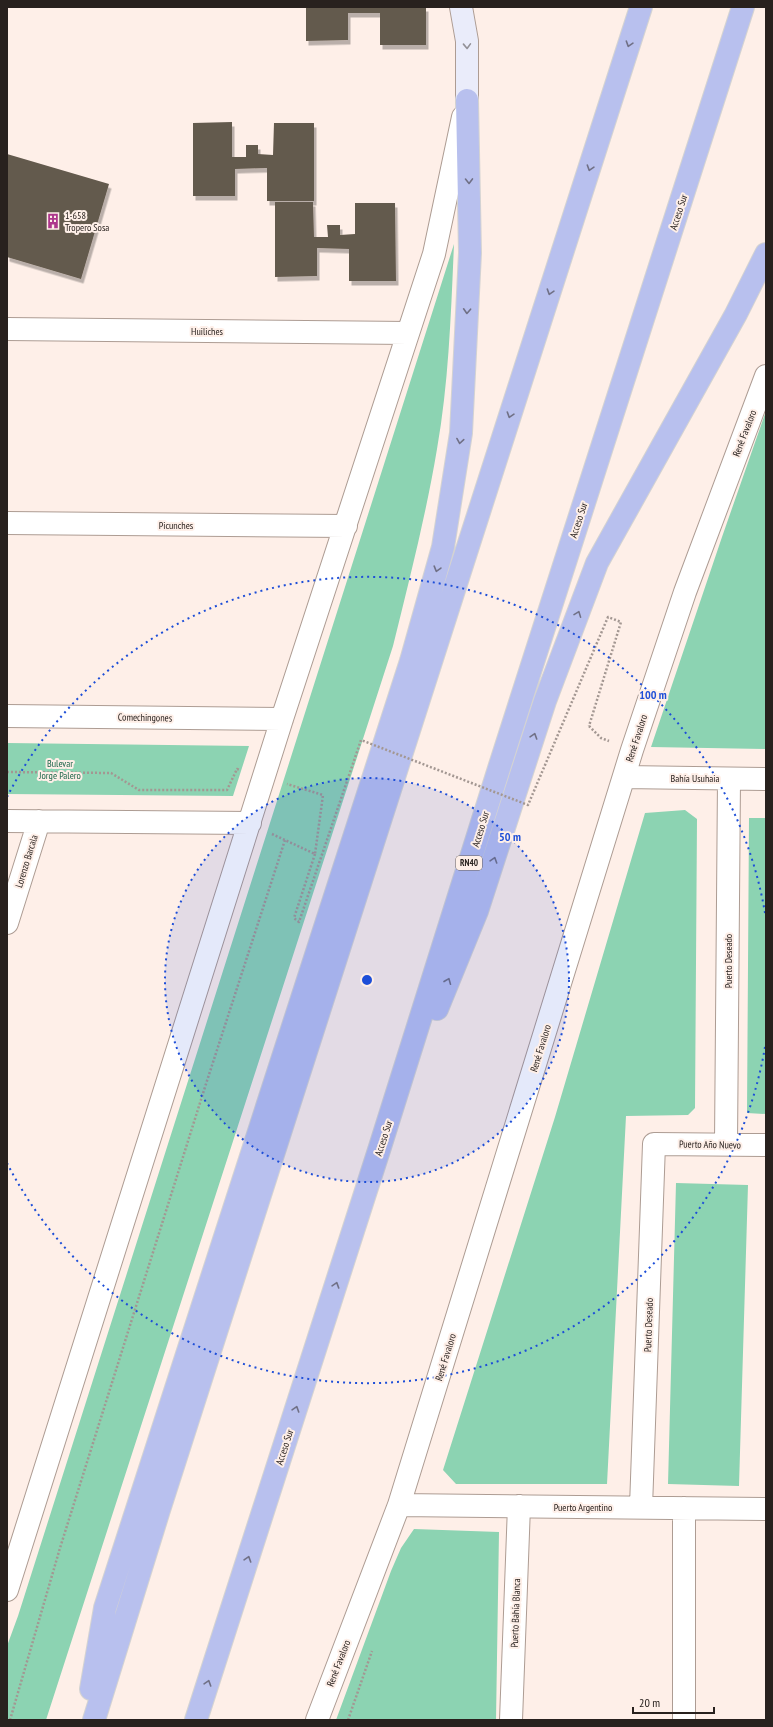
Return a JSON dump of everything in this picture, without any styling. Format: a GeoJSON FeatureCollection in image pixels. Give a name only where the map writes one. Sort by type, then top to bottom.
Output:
{"type":"FeatureCollection","features":[{"type":"Feature","properties":{"kind":"highway"},"geometry":{"type":"LineString","coordinates":[[94,1720],[159,1510],[641,7]]}},
{"type":"Feature","properties":{"kind":"highway","name":"Acceso Sur"},"geometry":{"type":"LineString","coordinates":[[196,1720],[380,1147],[501,762],[744,7]]}},
{"type":"Feature","properties":{"kind":"highway"},"geometry":{"type":"LineString","coordinates":[[86,1720],[105,1608],[411,661],[443,548],[461,434],[463,400],[470,253],[467,100]]}},
{"type":"Feature","properties":{"kind":"highway"},"geometry":{"type":"LineString","coordinates":[[380,1147],[477,911],[545,701],[597,563],[732,320],[766,254]]}},
{"type":"Feature","properties":{"kind":"main road"},"geometry":{"type":"LineString","coordinates":[[461,7],[467,41],[467,100]]}},
{"type":"Feature","properties":{"kind":"street"},"geometry":{"type":"LineString","coordinates":[[7,1590],[282,719],[434,254],[467,100]]}},
{"type":"Feature","properties":{"kind":"street","name":"Huiliches"},"geometry":{"type":"LineString","coordinates":[[7,329],[408,333]]}},
{"type":"Feature","properties":{"kind":"street","name":"René Favaloro"},"geometry":{"type":"LineString","coordinates":[[316,1720],[399,1505],[624,778],[684,592],[766,376]]}},
{"type":"Feature","properties":{"kind":"street","name":"Picunches"},"geometry":{"type":"LineString","coordinates":[[7,523],[346,526]]}},
{"type":"Feature","properties":{"kind":"street","name":"Comechingones"},"geometry":{"type":"LineString","coordinates":[[7,716],[282,719]]}},
{"type":"Feature","properties":{"kind":"street","name":"Bahía Usuhaia"},"geometry":{"type":"LineString","coordinates":[[624,778],[766,779]]}},
{"type":"Feature","properties":{"kind":"street","name":"Puerto Deseado"},"geometry":{"type":"LineString","coordinates":[[726,1144],[729,778]]}},
{"type":"Feature","properties":{"kind":"street"},"geometry":{"type":"LineString","coordinates":[[7,820],[250,824]]}},
{"type":"Feature","properties":{"kind":"street","name":"Lorenzo Barcala"},"geometry":{"type":"LineString","coordinates":[[7,924],[39,821]]}},
{"type":"Feature","properties":{"kind":"street","name":"Puerto Deseado"},"geometry":{"type":"LineString","coordinates":[[641,1507],[654,1144]]}},
{"type":"Feature","properties":{"kind":"street","name":"Puerto Año Nuevo"},"geometry":{"type":"LineString","coordinates":[[654,1144],[766,1145]]}},
{"type":"Feature","properties":{"kind":"street","name":"Puerto Argentino"},"geometry":{"type":"LineString","coordinates":[[399,1505],[766,1509]]}},
{"type":"Feature","properties":{"kind":"street","name":"Puerto Bahía Blanca"},"geometry":{"type":"LineString","coordinates":[[511,1720],[519,1506]]}},
{"type":"Feature","properties":{"kind":"street"},"geometry":{"type":"LineString","coordinates":[[684,1508],[684,1720]]}},
{"type":"Feature","properties":{"kind":"path"},"geometry":{"type":"LineString","coordinates":[[7,772],[111,773],[139,790],[227,790],[237,769],[323,795],[315,854],[294,918],[299,922],[362,740],[528,805],[608,618],[621,622],[589,726]]}},
{"type":"Feature","properties":{"kind":"path"},"geometry":{"type":"LineString","coordinates":[[250,824],[315,854]]}},
{"type":"Feature","properties":{"kind":"path"},"geometry":{"type":"LineString","coordinates":[[10,1720],[60,1548],[212,1065],[286,840]]}},
{"type":"Feature","properties":{"kind":"green space"},"geometry":{"type":"Polygon","coordinates":[[[454,244],[449,346],[441,423],[433,474],[393,646],[46,1720],[7,1720],[7,1646],[18,1616],[454,244]]]}},
{"type":"Feature","properties":{"kind":"green space"},"geometry":{"type":"Polygon","coordinates":[[[766,411],[766,749],[651,747],[722,537],[766,411]]]}},
{"type":"Feature","properties":{"kind":"green space","name":"Bulevar Jorge Palero"},"geometry":{"type":"Polygon","coordinates":[[[7,743],[249,746],[233,796],[7,794],[7,743]]]}},
{"type":"Feature","properties":{"kind":"green space"},"geometry":{"type":"Polygon","coordinates":[[[685,810],[697,819],[695,1108],[688,1115],[626,1116],[607,1484],[456,1484],[443,1470],[555,1117],[645,813],[685,810]]]}},
{"type":"Feature","properties":{"kind":"green space"},"geometry":{"type":"Polygon","coordinates":[[[749,818],[766,818],[766,1114],[747,1113],[749,818]]]}},
{"type":"Feature","properties":{"kind":"green space"},"geometry":{"type":"Polygon","coordinates":[[[676,1183],[748,1185],[739,1486],[668,1484],[676,1183]]]}},
{"type":"Feature","properties":{"kind":"green space"},"geometry":{"type":"Polygon","coordinates":[[[414,1529],[499,1532],[496,1720],[336,1720],[391,1571],[401,1548],[414,1529]]]}},
{"type":"Feature","properties":{"kind":"building"},"geometry":{"type":"Polygon","coordinates":[[[306,7],[426,7],[426,45],[380,45],[380,13],[348,13],[348,40],[306,41],[306,7]]]}},
{"type":"Feature","properties":{"kind":"building"},"geometry":{"type":"Polygon","coordinates":[[[232,122],[232,157],[246,157],[246,145],[258,145],[258,154],[273,155],[274,123],[314,123],[314,201],[267,201],[267,168],[235,169],[235,196],[193,196],[193,123],[232,122]]]}},
{"type":"Feature","properties":{"kind":"building","name":"1-658 Tropero Sosa"},"geometry":{"type":"Polygon","coordinates":[[[7,154],[109,184],[81,279],[7,257],[7,154]]]}},
{"type":"Feature","properties":{"kind":"building"},"geometry":{"type":"Polygon","coordinates":[[[275,202],[313,202],[314,237],[328,237],[327,225],[340,225],[340,235],[355,234],[355,203],[395,203],[396,281],[349,281],[349,249],[317,248],[317,276],[275,277],[275,202]]]}},
{"type":"Feature","properties":{"kind":"place","name":"1-658 Tropero Sosa"},"geometry":{"type":"Point","coordinates":[53,221]}}]}
